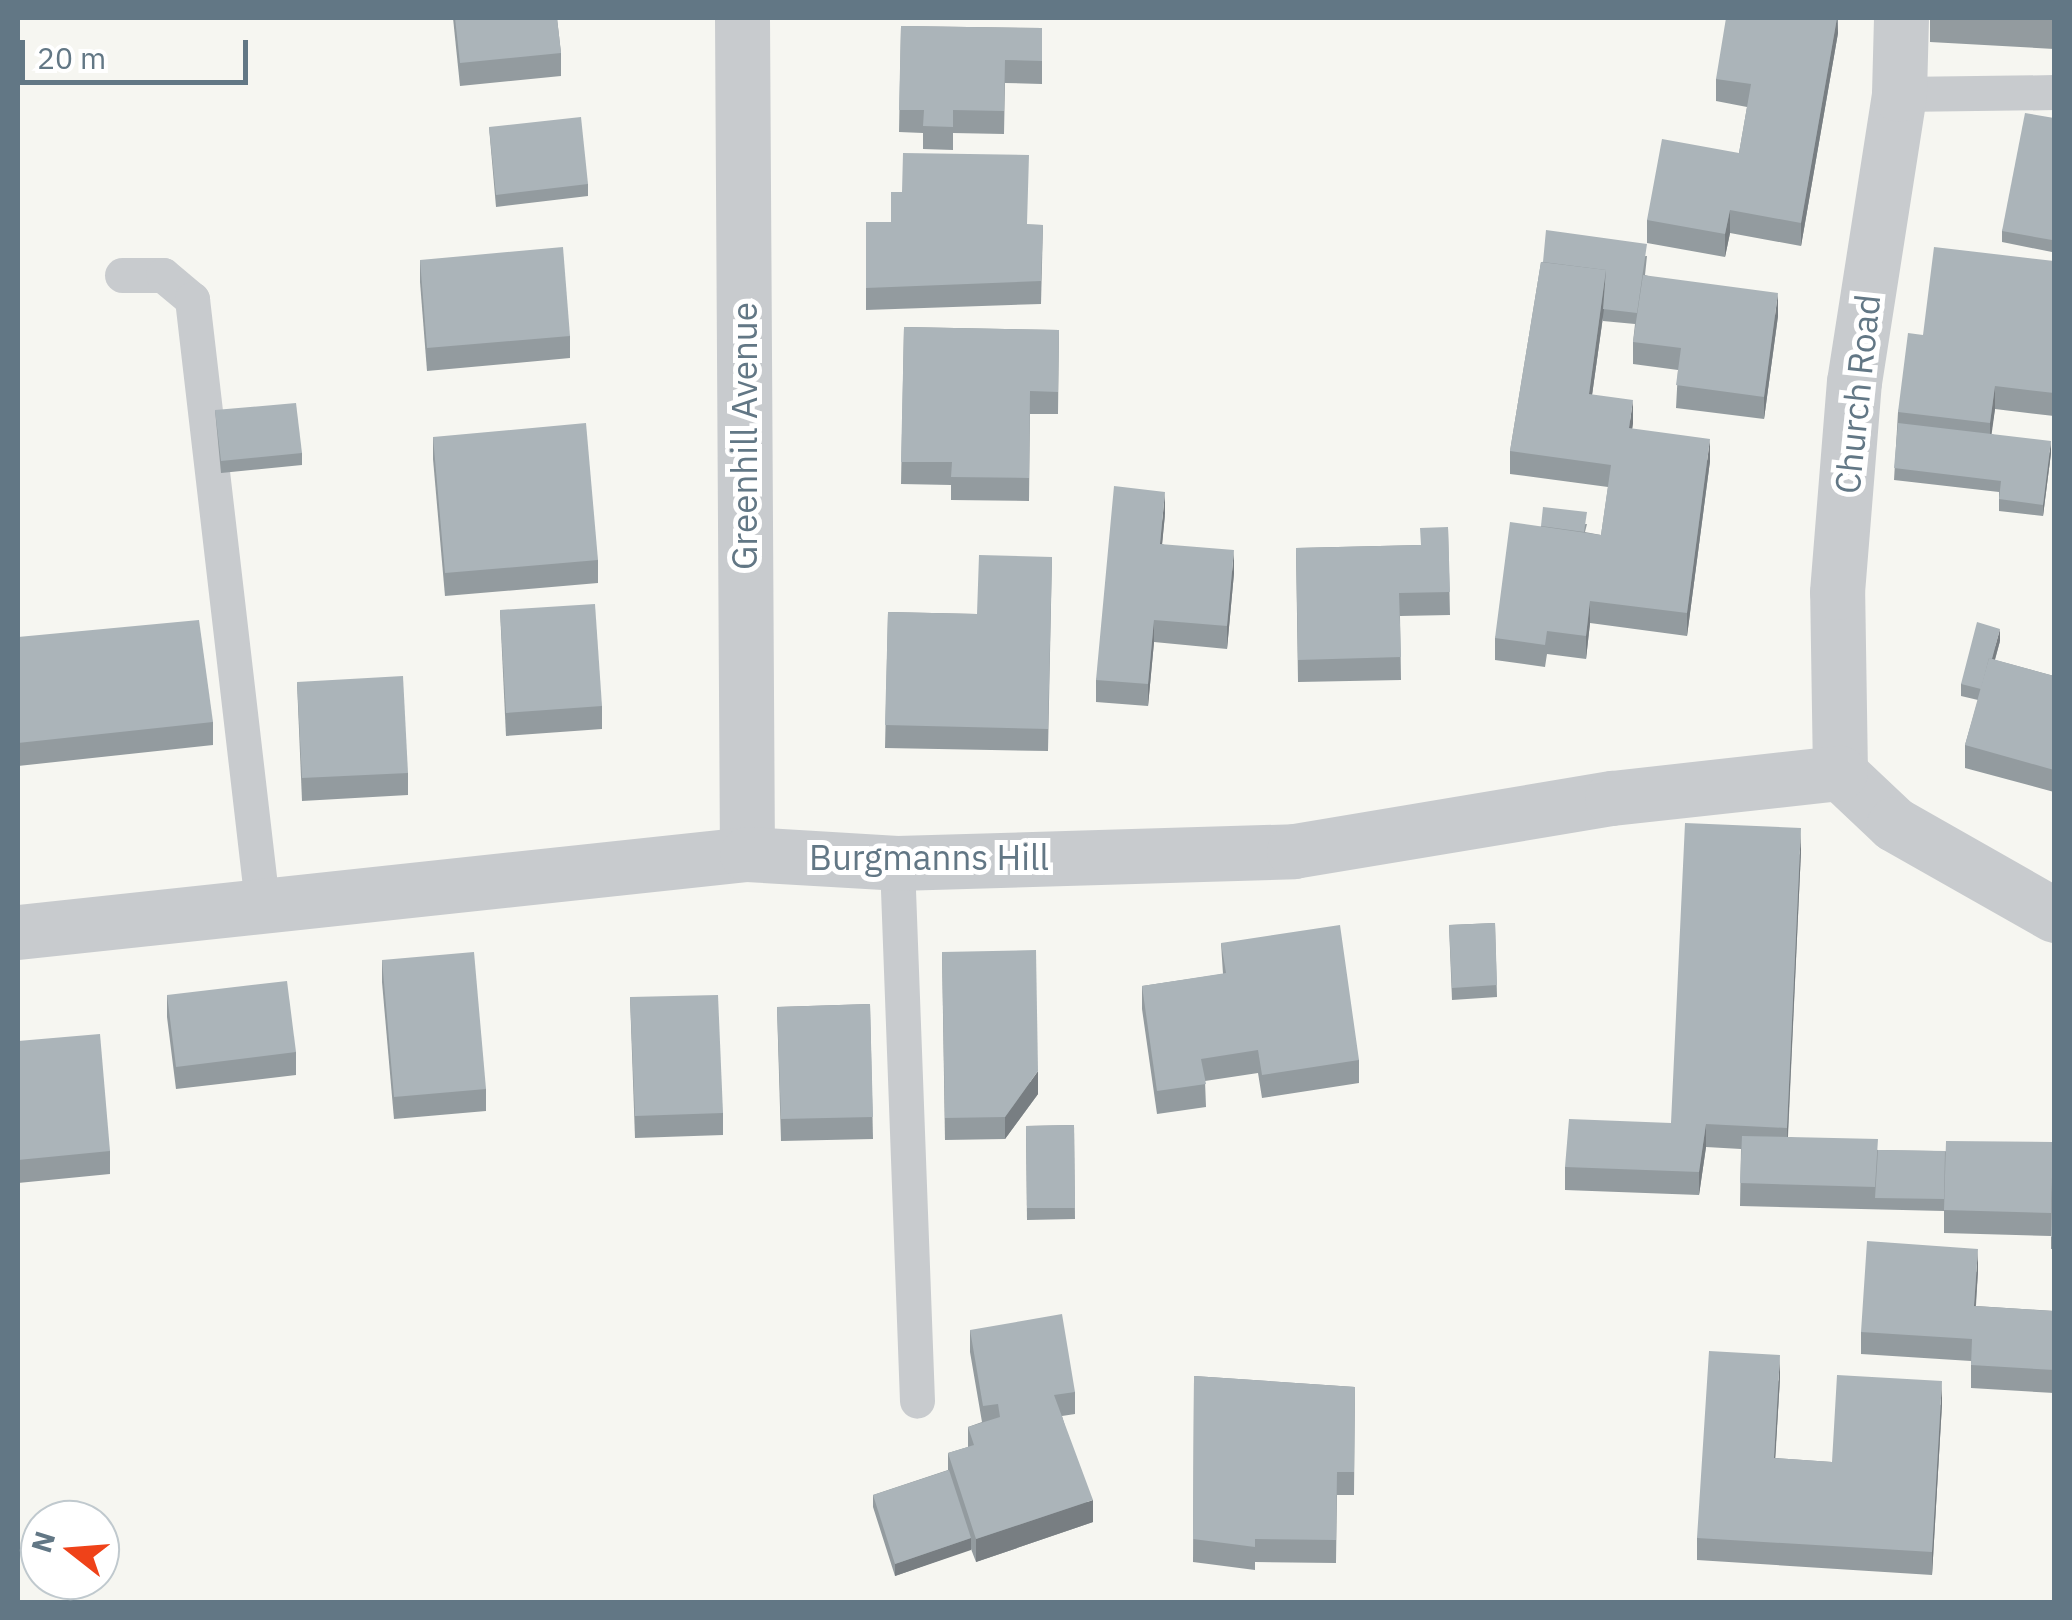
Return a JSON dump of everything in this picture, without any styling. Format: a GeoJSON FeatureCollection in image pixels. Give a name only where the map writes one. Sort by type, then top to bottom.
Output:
{"type":"FeatureCollection","features":[{"type":"Feature","properties":{"kind":"street","name":"Greenhill Avenue"},"geometry":{"type":"LineString","coordinates":[[742,18],[747,854]]}},
{"type":"Feature","properties":{"kind":"street","name":"Church Road"},"geometry":{"type":"LineString","coordinates":[[1840,773],[1837,592],[1854,382],[1898,94],[1902,18]]}},
{"type":"Feature","properties":{"kind":"street","name":"Burgmanns Hill"},"geometry":{"type":"LineString","coordinates":[[18,932],[747,854],[897,863],[1294,851],[1612,798],[1840,773]]}},
{"type":"Feature","properties":{"kind":"street"},"geometry":{"type":"LineString","coordinates":[[1840,773],[1894,824],[2054,915]]}},
{"type":"Feature","properties":{"kind":"lane"},"geometry":{"type":"LineString","coordinates":[[1898,94],[2054,92]]}},
{"type":"Feature","properties":{"kind":"lane"},"geometry":{"type":"LineString","coordinates":[[122,275],[162,275],[192,299],[262,903]]}},
{"type":"Feature","properties":{"kind":"lane"},"geometry":{"type":"LineString","coordinates":[[897,863],[917,1401]]}},
{"type":"Feature","properties":{"kind":"building"},"geometry":{"type":"Polygon","coordinates":[[[455,18],[557,18],[561,53],[460,63],[455,18]]]}},
{"type":"Feature","properties":{"kind":"building"},"geometry":{"type":"Polygon","coordinates":[[[1726,18],[1837,18],[1801,223],[1730,210],[1725,234],[1647,220],[1662,139],[1739,153],[1751,84],[1716,79],[1726,18]]]}},
{"type":"Feature","properties":{"kind":"building"},"geometry":{"type":"Polygon","coordinates":[[[901,26],[1042,28],[1042,61],[1005,60],[1004,111],[953,110],[953,127],[923,126],[924,110],[899,110],[901,26]]]}},
{"type":"Feature","properties":{"kind":"building"},"geometry":{"type":"Polygon","coordinates":[[[2025,113],[2054,118],[2052,240],[2002,231],[2025,113]]]}},
{"type":"Feature","properties":{"kind":"building"},"geometry":{"type":"Polygon","coordinates":[[[581,117],[588,184],[496,195],[489,127],[581,117]]]}},
{"type":"Feature","properties":{"kind":"building"},"geometry":{"type":"Polygon","coordinates":[[[903,153],[1029,155],[1027,224],[1043,225],[1041,281],[866,288],[866,222],[891,222],[891,192],[902,192],[903,153]]]}},
{"type":"Feature","properties":{"kind":"building"},"geometry":{"type":"Polygon","coordinates":[[[1546,230],[1647,244],[1637,313],[1603,309],[1606,270],[1543,262],[1546,230]]]}},
{"type":"Feature","properties":{"kind":"building"},"geometry":{"type":"Polygon","coordinates":[[[563,247],[570,336],[427,348],[420,260],[563,247]]]}},
{"type":"Feature","properties":{"kind":"building"},"geometry":{"type":"Polygon","coordinates":[[[1934,247],[2054,261],[2054,393],[1995,386],[1990,423],[1898,412],[1908,333],[1923,335],[1934,247]]]}},
{"type":"Feature","properties":{"kind":"building"},"geometry":{"type":"Polygon","coordinates":[[[1541,262],[1606,270],[1589,394],[1633,400],[1629,428],[1710,439],[1687,613],[1590,601],[1586,636],[1547,631],[1545,645],[1495,638],[1510,522],[1601,535],[1611,465],[1510,451],[1541,262]]]}},
{"type":"Feature","properties":{"kind":"building"},"geometry":{"type":"Polygon","coordinates":[[[1643,275],[1778,293],[1764,397],[1676,385],[1681,348],[1633,342],[1643,275]]]}},
{"type":"Feature","properties":{"kind":"building"},"geometry":{"type":"Polygon","coordinates":[[[904,327],[1059,330],[1058,392],[1030,391],[1029,478],[951,477],[952,462],[901,462],[904,327]]]}},
{"type":"Feature","properties":{"kind":"building"},"geometry":{"type":"Polygon","coordinates":[[[296,403],[302,453],[221,461],[215,410],[296,403]]]}},
{"type":"Feature","properties":{"kind":"building"},"geometry":{"type":"Polygon","coordinates":[[[586,423],[598,560],[445,573],[433,437],[586,423]]]}},
{"type":"Feature","properties":{"kind":"building"},"geometry":{"type":"Polygon","coordinates":[[[1898,423],[2051,441],[2043,505],[1999,499],[2001,481],[1894,468],[1898,423]]]}},
{"type":"Feature","properties":{"kind":"building"},"geometry":{"type":"Polygon","coordinates":[[[1114,486],[1165,492],[1160,544],[1234,550],[1227,626],[1154,620],[1148,684],[1096,680],[1114,486]]]}},
{"type":"Feature","properties":{"kind":"building"},"geometry":{"type":"Polygon","coordinates":[[[1543,507],[1587,512],[1584,532],[1541,526],[1543,507]]]}},
{"type":"Feature","properties":{"kind":"building"},"geometry":{"type":"Polygon","coordinates":[[[1448,527],[1450,592],[1399,593],[1401,657],[1298,660],[1296,548],[1421,545],[1420,528],[1448,527]]]}},
{"type":"Feature","properties":{"kind":"building"},"geometry":{"type":"Polygon","coordinates":[[[979,555],[1052,557],[1048,729],[885,725],[888,612],[977,614],[979,555]]]}},
{"type":"Feature","properties":{"kind":"building"},"geometry":{"type":"Polygon","coordinates":[[[595,604],[602,706],[506,713],[500,610],[595,604]]]}},
{"type":"Feature","properties":{"kind":"building"},"geometry":{"type":"Polygon","coordinates":[[[199,620],[213,722],[18,743],[18,637],[199,620]]]}},
{"type":"Feature","properties":{"kind":"building"},"geometry":{"type":"Polygon","coordinates":[[[1977,622],[2000,629],[1981,689],[1961,684],[1977,622]]]}},
{"type":"Feature","properties":{"kind":"building"},"geometry":{"type":"Polygon","coordinates":[[[1989,658],[2054,676],[2054,770],[1965,745],[1989,658]]]}},
{"type":"Feature","properties":{"kind":"building"},"geometry":{"type":"Polygon","coordinates":[[[403,676],[408,773],[302,778],[297,682],[403,676]]]}},
{"type":"Feature","properties":{"kind":"building"},"geometry":{"type":"Polygon","coordinates":[[[1685,823],[1801,828],[1787,1128],[1706,1124],[1699,1172],[1565,1167],[1569,1119],[1671,1123],[1685,823]]]}},
{"type":"Feature","properties":{"kind":"building"},"geometry":{"type":"Polygon","coordinates":[[[1495,923],[1497,985],[1452,988],[1449,925],[1495,923]]]}},
{"type":"Feature","properties":{"kind":"building"},"geometry":{"type":"Polygon","coordinates":[[[1340,925],[1359,1060],[1262,1075],[1258,1050],[1201,1059],[1206,1084],[1157,1091],[1142,986],[1226,973],[1221,943],[1340,925]]]}},
{"type":"Feature","properties":{"kind":"building"},"geometry":{"type":"Polygon","coordinates":[[[1036,950],[1038,1071],[1005,1117],[945,1118],[942,952],[1036,950]]]}},
{"type":"Feature","properties":{"kind":"building"},"geometry":{"type":"Polygon","coordinates":[[[474,952],[486,1089],[394,1097],[382,960],[474,952]]]}},
{"type":"Feature","properties":{"kind":"building"},"geometry":{"type":"Polygon","coordinates":[[[287,981],[296,1052],[176,1067],[167,995],[287,981]]]}},
{"type":"Feature","properties":{"kind":"building"},"geometry":{"type":"Polygon","coordinates":[[[718,995],[723,1113],[635,1116],[630,997],[718,995]]]}},
{"type":"Feature","properties":{"kind":"building"},"geometry":{"type":"Polygon","coordinates":[[[870,1004],[873,1117],[781,1119],[777,1007],[870,1004]]]}},
{"type":"Feature","properties":{"kind":"building"},"geometry":{"type":"Polygon","coordinates":[[[100,1034],[110,1151],[18,1160],[18,1041],[100,1034]]]}},
{"type":"Feature","properties":{"kind":"building"},"geometry":{"type":"Polygon","coordinates":[[[1074,1125],[1075,1208],[1027,1208],[1026,1126],[1074,1125]]]}},
{"type":"Feature","properties":{"kind":"building"},"geometry":{"type":"Polygon","coordinates":[[[1742,1136],[1878,1139],[1875,1187],[1740,1183],[1742,1136]]]}},
{"type":"Feature","properties":{"kind":"building"},"geometry":{"type":"Polygon","coordinates":[[[1946,1141],[2053,1142],[2051,1213],[1944,1210],[1946,1141]]]}},
{"type":"Feature","properties":{"kind":"building"},"geometry":{"type":"Polygon","coordinates":[[[1878,1150],[1945,1151],[1944,1199],[1875,1198],[1878,1150]]]}},
{"type":"Feature","properties":{"kind":"building"},"geometry":{"type":"Polygon","coordinates":[[[2053,1153],[2054,1237],[2051,1237],[2053,1153]]]}},
{"type":"Feature","properties":{"kind":"building"},"geometry":{"type":"Polygon","coordinates":[[[1867,1241],[1978,1249],[1974,1306],[2054,1311],[2054,1370],[1971,1365],[1972,1339],[1861,1332],[1867,1241]]]}},
{"type":"Feature","properties":{"kind":"building"},"geometry":{"type":"Polygon","coordinates":[[[1062,1314],[1075,1392],[1054,1395],[1093,1500],[976,1539],[948,1453],[974,1445],[968,1427],[1000,1417],[998,1404],[983,1406],[970,1330],[1062,1314]]]}},
{"type":"Feature","properties":{"kind":"building"},"geometry":{"type":"Polygon","coordinates":[[[1709,1351],[1780,1355],[1774,1458],[1832,1462],[1837,1375],[1942,1381],[1932,1552],[1697,1538],[1709,1351]]]}},
{"type":"Feature","properties":{"kind":"building"},"geometry":{"type":"Polygon","coordinates":[[[1194,1376],[1355,1387],[1354,1472],[1337,1472],[1336,1540],[1255,1539],[1255,1547],[1193,1539],[1194,1376]]]}},
{"type":"Feature","properties":{"kind":"building"},"geometry":{"type":"Polygon","coordinates":[[[949,1470],[971,1538],[895,1564],[873,1495],[949,1470]]]}}]}
